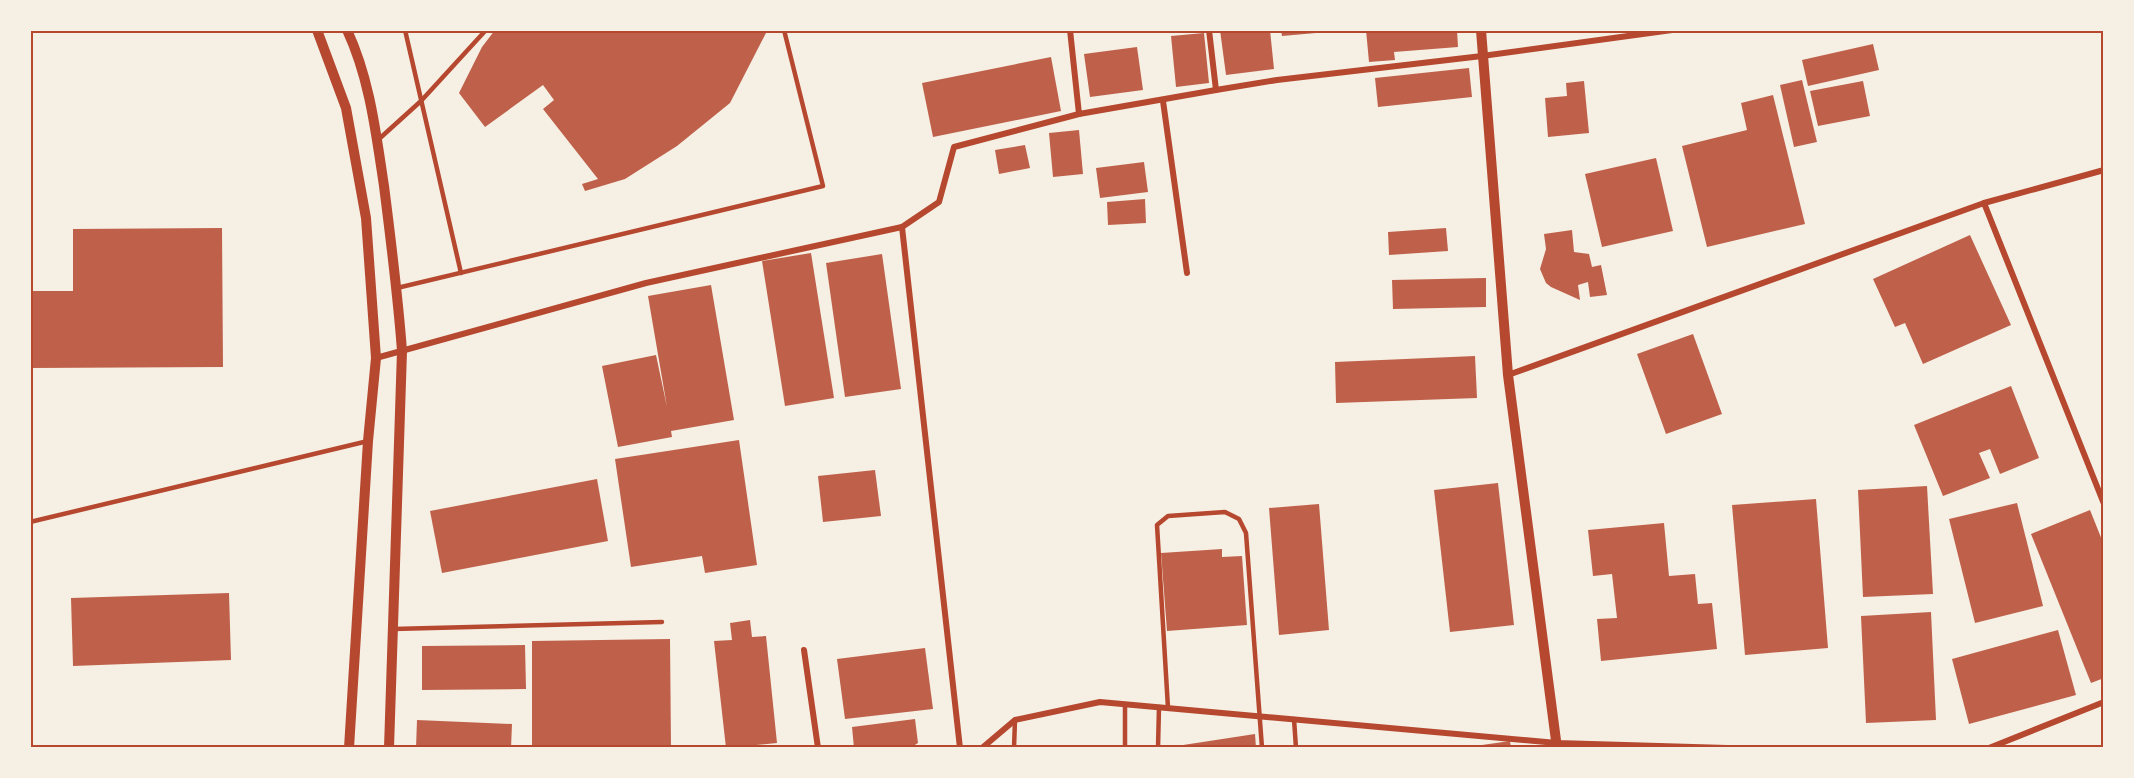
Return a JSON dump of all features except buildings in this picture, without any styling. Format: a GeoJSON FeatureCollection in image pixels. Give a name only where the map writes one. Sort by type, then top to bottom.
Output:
{"type":"FeatureCollection","features":[{"type":"Feature","properties":{"kind":"street"},"geometry":{"type":"LineString","coordinates":[[317,30],[346,108],[366,218],[376,358],[368,441],[349,748]]}},
{"type":"Feature","properties":{"kind":"street"},"geometry":{"type":"LineString","coordinates":[[347,30],[355,45],[373,113],[398,288],[402,351],[389,748]]}},
{"type":"Feature","properties":{"kind":"street"},"geometry":{"type":"LineString","coordinates":[[1070,30],[1079,114]]}},
{"type":"Feature","properties":{"kind":"street"},"geometry":{"type":"LineString","coordinates":[[1209,30],[1216,90]]}},
{"type":"Feature","properties":{"kind":"street"},"geometry":{"type":"LineString","coordinates":[[1481,30],[1508,375],[1557,746]]}},
{"type":"Feature","properties":{"kind":"street"},"geometry":{"type":"LineString","coordinates":[[376,358],[646,283],[902,227],[939,202],[954,147],[1079,114],[1277,80],[1482,56],[1672,30]]}},
{"type":"Feature","properties":{"kind":"street"},"geometry":{"type":"LineString","coordinates":[[1163,101],[1187,273]]}},
{"type":"Feature","properties":{"kind":"street"},"geometry":{"type":"LineString","coordinates":[[1508,375],[1984,203],[2104,170]]}},
{"type":"Feature","properties":{"kind":"street"},"geometry":{"type":"LineString","coordinates":[[1984,203],[2104,504]]}},
{"type":"Feature","properties":{"kind":"street"},"geometry":{"type":"LineString","coordinates":[[902,227],[960,748]]}},
{"type":"Feature","properties":{"kind":"street"},"geometry":{"type":"LineString","coordinates":[[804,650],[818,748]]}},
{"type":"Feature","properties":{"kind":"street"},"geometry":{"type":"LineString","coordinates":[[982,748],[1015,720],[1100,702],[1557,746],[1727,748]]}},
{"type":"Feature","properties":{"kind":"street"},"geometry":{"type":"LineString","coordinates":[[1989,748],[2104,702]]}},
{"type":"Feature","properties":{"kind":"lane"},"geometry":{"type":"LineString","coordinates":[[405,30],[461,273]]}},
{"type":"Feature","properties":{"kind":"lane"},"geometry":{"type":"LineString","coordinates":[[377,140],[421,101],[486,30]]}},
{"type":"Feature","properties":{"kind":"lane"},"geometry":{"type":"LineString","coordinates":[[398,288],[823,186],[784,30]]}},
{"type":"Feature","properties":{"kind":"lane"},"geometry":{"type":"LineString","coordinates":[[30,522],[368,441]]}},
{"type":"Feature","properties":{"kind":"lane"},"geometry":{"type":"LineString","coordinates":[[1167,708],[1157,525],[1168,516],[1225,512],[1239,519],[1246,533],[1262,748]]}},
{"type":"Feature","properties":{"kind":"lane"},"geometry":{"type":"LineString","coordinates":[[393,629],[662,622]]}},
{"type":"Feature","properties":{"kind":"lane"},"geometry":{"type":"LineString","coordinates":[[1125,704],[1125,748]]}},
{"type":"Feature","properties":{"kind":"lane"},"geometry":{"type":"LineString","coordinates":[[1158,748],[1159,707]]}},
{"type":"Feature","properties":{"kind":"lane"},"geometry":{"type":"LineString","coordinates":[[1294,719],[1296,748]]}},
{"type":"Feature","properties":{"kind":"lane"},"geometry":{"type":"LineString","coordinates":[[1014,748],[1015,720]]}}]}
